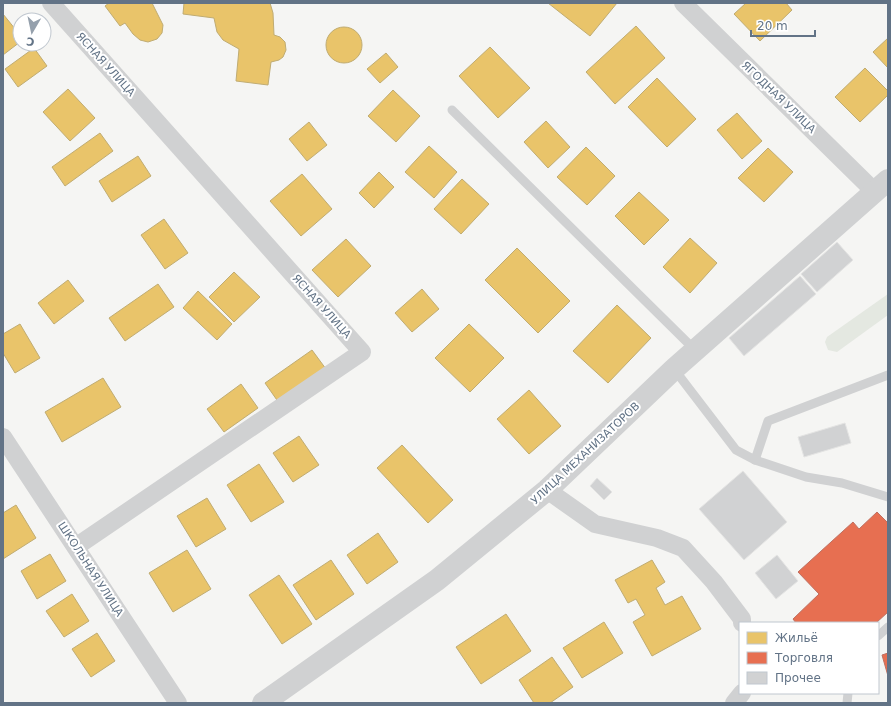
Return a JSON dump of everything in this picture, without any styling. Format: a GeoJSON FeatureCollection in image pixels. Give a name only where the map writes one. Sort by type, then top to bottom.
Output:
{"type":"FeatureCollection","features":[{"type":"Feature","properties":{"kind":"street","name":"ЯСНАЯ УЛИЦА"},"geometry":{"type":"LineString","coordinates":[[51,3],[362,352],[76,546]]}},
{"type":"Feature","properties":{"kind":"street","name":"ЯГОДНАЯ УЛИЦА"},"geometry":{"type":"LineString","coordinates":[[686,4],[882,186]]}},
{"type":"Feature","properties":{"kind":"street","name":"УЛИЦА МЕХАНИЗАТОРОВ"},"geometry":{"type":"LineString","coordinates":[[263,703],[437,580],[547,490],[694,350],[882,186]]}},
{"type":"Feature","properties":{"kind":"street","name":"ШКОЛЬНАЯ УЛИЦА"},"geometry":{"type":"LineString","coordinates":[[3,437],[178,703]]}},
{"type":"Feature","properties":{"kind":"street"},"geometry":{"type":"LineString","coordinates":[[547,490],[595,524],[657,538],[683,548],[714,582],[742,618],[742,622]]}},
{"type":"Feature","properties":{"kind":"street"},"geometry":{"type":"LineString","coordinates":[[734,703],[741,694]]}},
{"type":"Feature","properties":{"kind":"lane"},"geometry":{"type":"LineString","coordinates":[[452,110],[694,350]]}},
{"type":"Feature","properties":{"kind":"lane"},"geometry":{"type":"LineString","coordinates":[[674,369],[736,450],[755,460],[806,477],[842,483],[888,497]]}},
{"type":"Feature","properties":{"kind":"lane"},"geometry":{"type":"LineString","coordinates":[[755,460],[768,421],[888,376]]}},
{"type":"Feature","properties":{"kind":"lane"},"geometry":{"type":"LineString","coordinates":[[879,635],[888,627]]}},
{"type":"Feature","properties":{"kind":"shaded area"},"geometry":{"type":"Polygon","coordinates":[[[888,294],[888,315],[837,352],[828,350],[825,342],[827,337],[888,294]]]}},
{"type":"Feature","properties":{"kind":"building: Жильё"},"geometry":{"type":"Polygon","coordinates":[[[109,3],[152,3],[163,25],[162,33],[157,39],[148,42],[140,40],[133,34],[125,23],[120,26],[105,6],[109,3]]]}},
{"type":"Feature","properties":{"kind":"building: Жильё"},"geometry":{"type":"Polygon","coordinates":[[[184,3],[270,3],[273,13],[274,35],[280,37],[285,42],[286,50],[283,57],[279,60],[271,62],[268,85],[236,81],[239,49],[223,40],[217,32],[214,18],[183,14],[184,3]]]}},
{"type":"Feature","properties":{"kind":"building: Жильё"},"geometry":{"type":"Polygon","coordinates":[[[548,3],[617,3],[590,36],[548,3]]]}},
{"type":"Feature","properties":{"kind":"building: Жильё"},"geometry":{"type":"Polygon","coordinates":[[[746,3],[786,3],[792,10],[760,41],[734,14],[746,3]]]}},
{"type":"Feature","properties":{"kind":"building: Жильё"},"geometry":{"type":"Polygon","coordinates":[[[3,14],[12,25],[12,48],[3,55],[3,14]]]}},
{"type":"Feature","properties":{"kind":"building: Жильё"},"geometry":{"type":"Polygon","coordinates":[[[636,26],[665,58],[615,104],[586,72],[636,26]]]}},
{"type":"Feature","properties":{"kind":"building: Жильё"},"geometry":{"type":"Polygon","coordinates":[[[344,27],[357,32],[362,45],[357,58],[344,63],[331,58],[326,45],[331,32],[344,27]]]}},
{"type":"Feature","properties":{"kind":"building: Жильё"},"geometry":{"type":"Polygon","coordinates":[[[888,38],[888,68],[873,52],[888,38]]]}},
{"type":"Feature","properties":{"kind":"building: Жильё"},"geometry":{"type":"Polygon","coordinates":[[[490,47],[530,88],[498,118],[459,76],[490,47]]]}},
{"type":"Feature","properties":{"kind":"building: Жильё"},"geometry":{"type":"Polygon","coordinates":[[[28,52],[37,52],[47,66],[18,87],[5,69],[28,52]]]}},
{"type":"Feature","properties":{"kind":"building: Жильё"},"geometry":{"type":"Polygon","coordinates":[[[386,53],[398,67],[380,83],[367,69],[386,53]]]}},
{"type":"Feature","properties":{"kind":"building: Жильё"},"geometry":{"type":"Polygon","coordinates":[[[865,68],[888,91],[888,95],[860,122],[835,97],[865,68]]]}},
{"type":"Feature","properties":{"kind":"building: Жильё"},"geometry":{"type":"Polygon","coordinates":[[[657,78],[696,119],[667,147],[628,107],[657,78]]]}},
{"type":"Feature","properties":{"kind":"building: Жильё"},"geometry":{"type":"Polygon","coordinates":[[[68,89],[95,118],[70,141],[43,112],[68,89]]]}},
{"type":"Feature","properties":{"kind":"building: Жильё"},"geometry":{"type":"Polygon","coordinates":[[[393,90],[420,116],[396,142],[368,116],[393,90]]]}},
{"type":"Feature","properties":{"kind":"building: Жильё"},"geometry":{"type":"Polygon","coordinates":[[[737,113],[762,141],[742,159],[717,130],[737,113]]]}},
{"type":"Feature","properties":{"kind":"building: Жильё"},"geometry":{"type":"Polygon","coordinates":[[[546,121],[570,147],[548,168],[524,142],[546,121]]]}},
{"type":"Feature","properties":{"kind":"building: Жильё"},"geometry":{"type":"Polygon","coordinates":[[[309,122],[327,145],[307,161],[289,139],[309,122]]]}},
{"type":"Feature","properties":{"kind":"building: Жильё"},"geometry":{"type":"Polygon","coordinates":[[[100,133],[113,151],[65,186],[52,167],[100,133]]]}},
{"type":"Feature","properties":{"kind":"building: Жильё"},"geometry":{"type":"Polygon","coordinates":[[[429,146],[457,172],[434,198],[405,172],[429,146]]]}},
{"type":"Feature","properties":{"kind":"building: Жильё"},"geometry":{"type":"Polygon","coordinates":[[[586,147],[615,176],[587,205],[557,177],[586,147]]]}},
{"type":"Feature","properties":{"kind":"building: Жильё"},"geometry":{"type":"Polygon","coordinates":[[[768,148],[793,172],[764,202],[738,178],[768,148]]]}},
{"type":"Feature","properties":{"kind":"building: Жильё"},"geometry":{"type":"Polygon","coordinates":[[[138,156],[151,176],[112,202],[99,181],[138,156]]]}},
{"type":"Feature","properties":{"kind":"building: Жильё"},"geometry":{"type":"Polygon","coordinates":[[[379,172],[394,187],[374,208],[359,193],[379,172]]]}},
{"type":"Feature","properties":{"kind":"building: Жильё"},"geometry":{"type":"Polygon","coordinates":[[[302,174],[332,209],[301,236],[270,201],[302,174]]]}},
{"type":"Feature","properties":{"kind":"building: Жильё"},"geometry":{"type":"Polygon","coordinates":[[[462,179],[489,204],[461,234],[434,209],[462,179]]]}},
{"type":"Feature","properties":{"kind":"building: Жильё"},"geometry":{"type":"Polygon","coordinates":[[[639,192],[669,220],[644,245],[615,216],[639,192]]]}},
{"type":"Feature","properties":{"kind":"building: Жильё"},"geometry":{"type":"Polygon","coordinates":[[[164,219],[188,253],[165,269],[141,235],[164,219]]]}},
{"type":"Feature","properties":{"kind":"building: Жильё"},"geometry":{"type":"Polygon","coordinates":[[[690,238],[717,263],[690,293],[663,267],[690,238]]]}},
{"type":"Feature","properties":{"kind":"building: Жильё"},"geometry":{"type":"Polygon","coordinates":[[[346,239],[371,266],[338,297],[312,270],[346,239]]]}},
{"type":"Feature","properties":{"kind":"building: Жильё"},"geometry":{"type":"Polygon","coordinates":[[[517,248],[570,301],[538,333],[485,280],[517,248]]]}},
{"type":"Feature","properties":{"kind":"building: Жильё"},"geometry":{"type":"Polygon","coordinates":[[[234,272],[260,297],[234,322],[209,297],[234,272]]]}},
{"type":"Feature","properties":{"kind":"building: Жильё"},"geometry":{"type":"Polygon","coordinates":[[[68,280],[84,301],[54,324],[38,303],[68,280]]]}},
{"type":"Feature","properties":{"kind":"building: Жильё"},"geometry":{"type":"Polygon","coordinates":[[[158,284],[174,307],[125,341],[109,318],[158,284]]]}},
{"type":"Feature","properties":{"kind":"building: Жильё"},"geometry":{"type":"Polygon","coordinates":[[[422,289],[439,309],[412,332],[395,313],[422,289]]]}},
{"type":"Feature","properties":{"kind":"building: Жильё"},"geometry":{"type":"Polygon","coordinates":[[[198,291],[232,324],[217,340],[183,308],[198,291]]]}},
{"type":"Feature","properties":{"kind":"building: Жильё"},"geometry":{"type":"Polygon","coordinates":[[[617,305],[651,338],[608,383],[573,351],[617,305]]]}},
{"type":"Feature","properties":{"kind":"building: Жильё"},"geometry":{"type":"Polygon","coordinates":[[[20,324],[40,358],[15,373],[3,353],[3,334],[20,324]]]}},
{"type":"Feature","properties":{"kind":"building: Жильё"},"geometry":{"type":"Polygon","coordinates":[[[469,324],[504,358],[470,392],[435,358],[469,324]]]}},
{"type":"Feature","properties":{"kind":"building: Жильё"},"geometry":{"type":"Polygon","coordinates":[[[312,350],[326,369],[279,403],[265,383],[312,350]]]}},
{"type":"Feature","properties":{"kind":"building: Жильё"},"geometry":{"type":"Polygon","coordinates":[[[103,378],[121,407],[62,442],[45,412],[103,378]]]}},
{"type":"Feature","properties":{"kind":"building: Жильё"},"geometry":{"type":"Polygon","coordinates":[[[241,384],[258,408],[224,432],[207,409],[241,384]]]}},
{"type":"Feature","properties":{"kind":"building: Жильё"},"geometry":{"type":"Polygon","coordinates":[[[529,390],[561,426],[529,454],[497,419],[529,390]]]}},
{"type":"Feature","properties":{"kind":"building: Жильё"},"geometry":{"type":"Polygon","coordinates":[[[299,436],[319,465],[293,482],[273,453],[299,436]]]}},
{"type":"Feature","properties":{"kind":"building: Жильё"},"geometry":{"type":"Polygon","coordinates":[[[402,445],[453,500],[428,523],[377,468],[402,445]]]}},
{"type":"Feature","properties":{"kind":"building: Жильё"},"geometry":{"type":"Polygon","coordinates":[[[259,464],[284,502],[251,522],[227,485],[259,464]]]}},
{"type":"Feature","properties":{"kind":"building: Жильё"},"geometry":{"type":"Polygon","coordinates":[[[207,498],[226,529],[196,547],[177,516],[207,498]]]}},
{"type":"Feature","properties":{"kind":"building: Жильё"},"geometry":{"type":"Polygon","coordinates":[[[16,505],[36,538],[3,559],[3,513],[16,505]]]}},
{"type":"Feature","properties":{"kind":"building: Жильё"},"geometry":{"type":"Polygon","coordinates":[[[378,533],[398,562],[367,584],[347,555],[378,533]]]}},
{"type":"Feature","properties":{"kind":"building: Жильё"},"geometry":{"type":"Polygon","coordinates":[[[187,550],[211,589],[173,612],[149,573],[187,550]]]}},
{"type":"Feature","properties":{"kind":"building: Жильё"},"geometry":{"type":"Polygon","coordinates":[[[50,554],[66,581],[37,599],[21,571],[50,554]]]}},
{"type":"Feature","properties":{"kind":"building: Жильё"},"geometry":{"type":"Polygon","coordinates":[[[331,560],[354,594],[316,620],[293,585],[331,560]]]}},
{"type":"Feature","properties":{"kind":"building: Жильё"},"geometry":{"type":"Polygon","coordinates":[[[652,560],[665,582],[656,588],[665,605],[682,596],[701,629],[652,656],[633,622],[645,615],[636,599],[628,603],[615,580],[652,560]]]}},
{"type":"Feature","properties":{"kind":"building: Жильё"},"geometry":{"type":"Polygon","coordinates":[[[279,575],[312,624],[282,644],[249,595],[279,575]]]}},
{"type":"Feature","properties":{"kind":"building: Жильё"},"geometry":{"type":"Polygon","coordinates":[[[72,594],[89,621],[64,637],[46,611],[72,594]]]}},
{"type":"Feature","properties":{"kind":"building: Жильё"},"geometry":{"type":"Polygon","coordinates":[[[506,614],[531,651],[481,684],[456,647],[506,614]]]}},
{"type":"Feature","properties":{"kind":"building: Жильё"},"geometry":{"type":"Polygon","coordinates":[[[604,622],[623,653],[582,678],[563,648],[604,622]]]}},
{"type":"Feature","properties":{"kind":"building: Жильё"},"geometry":{"type":"Polygon","coordinates":[[[97,633],[115,661],[91,677],[72,649],[97,633]]]}},
{"type":"Feature","properties":{"kind":"building: Жильё"},"geometry":{"type":"Polygon","coordinates":[[[552,657],[573,687],[550,703],[534,703],[519,680],[552,657]]]}},
{"type":"Feature","properties":{"kind":"building: Торговля"},"geometry":{"type":"Polygon","coordinates":[[[877,512],[888,523],[888,612],[877,622],[795,622],[793,619],[819,594],[798,572],[853,522],[859,529],[877,512]]]}},
{"type":"Feature","properties":{"kind":"building: Торговля"},"geometry":{"type":"Polygon","coordinates":[[[888,653],[888,676],[882,655],[888,653]]]}},
{"type":"Feature","properties":{"kind":"building: Прочее"},"geometry":{"type":"Polygon","coordinates":[[[837,242],[853,260],[817,292],[801,274],[837,242]]]}},
{"type":"Feature","properties":{"kind":"building: Прочее"},"geometry":{"type":"Polygon","coordinates":[[[800,276],[816,294],[744,356],[729,338],[800,276]]]}},
{"type":"Feature","properties":{"kind":"building: Прочее"},"geometry":{"type":"Polygon","coordinates":[[[845,423],[851,443],[804,457],[798,437],[845,423]]]}},
{"type":"Feature","properties":{"kind":"building: Прочее"},"geometry":{"type":"Polygon","coordinates":[[[743,471],[787,522],[744,560],[699,509],[743,471]]]}},
{"type":"Feature","properties":{"kind":"building: Прочее"},"geometry":{"type":"Polygon","coordinates":[[[597,478],[612,492],[604,500],[590,486],[597,478]]]}},
{"type":"Feature","properties":{"kind":"building: Прочее"},"geometry":{"type":"Polygon","coordinates":[[[777,555],[798,581],[776,599],[755,573],[777,555]]]}}]}
